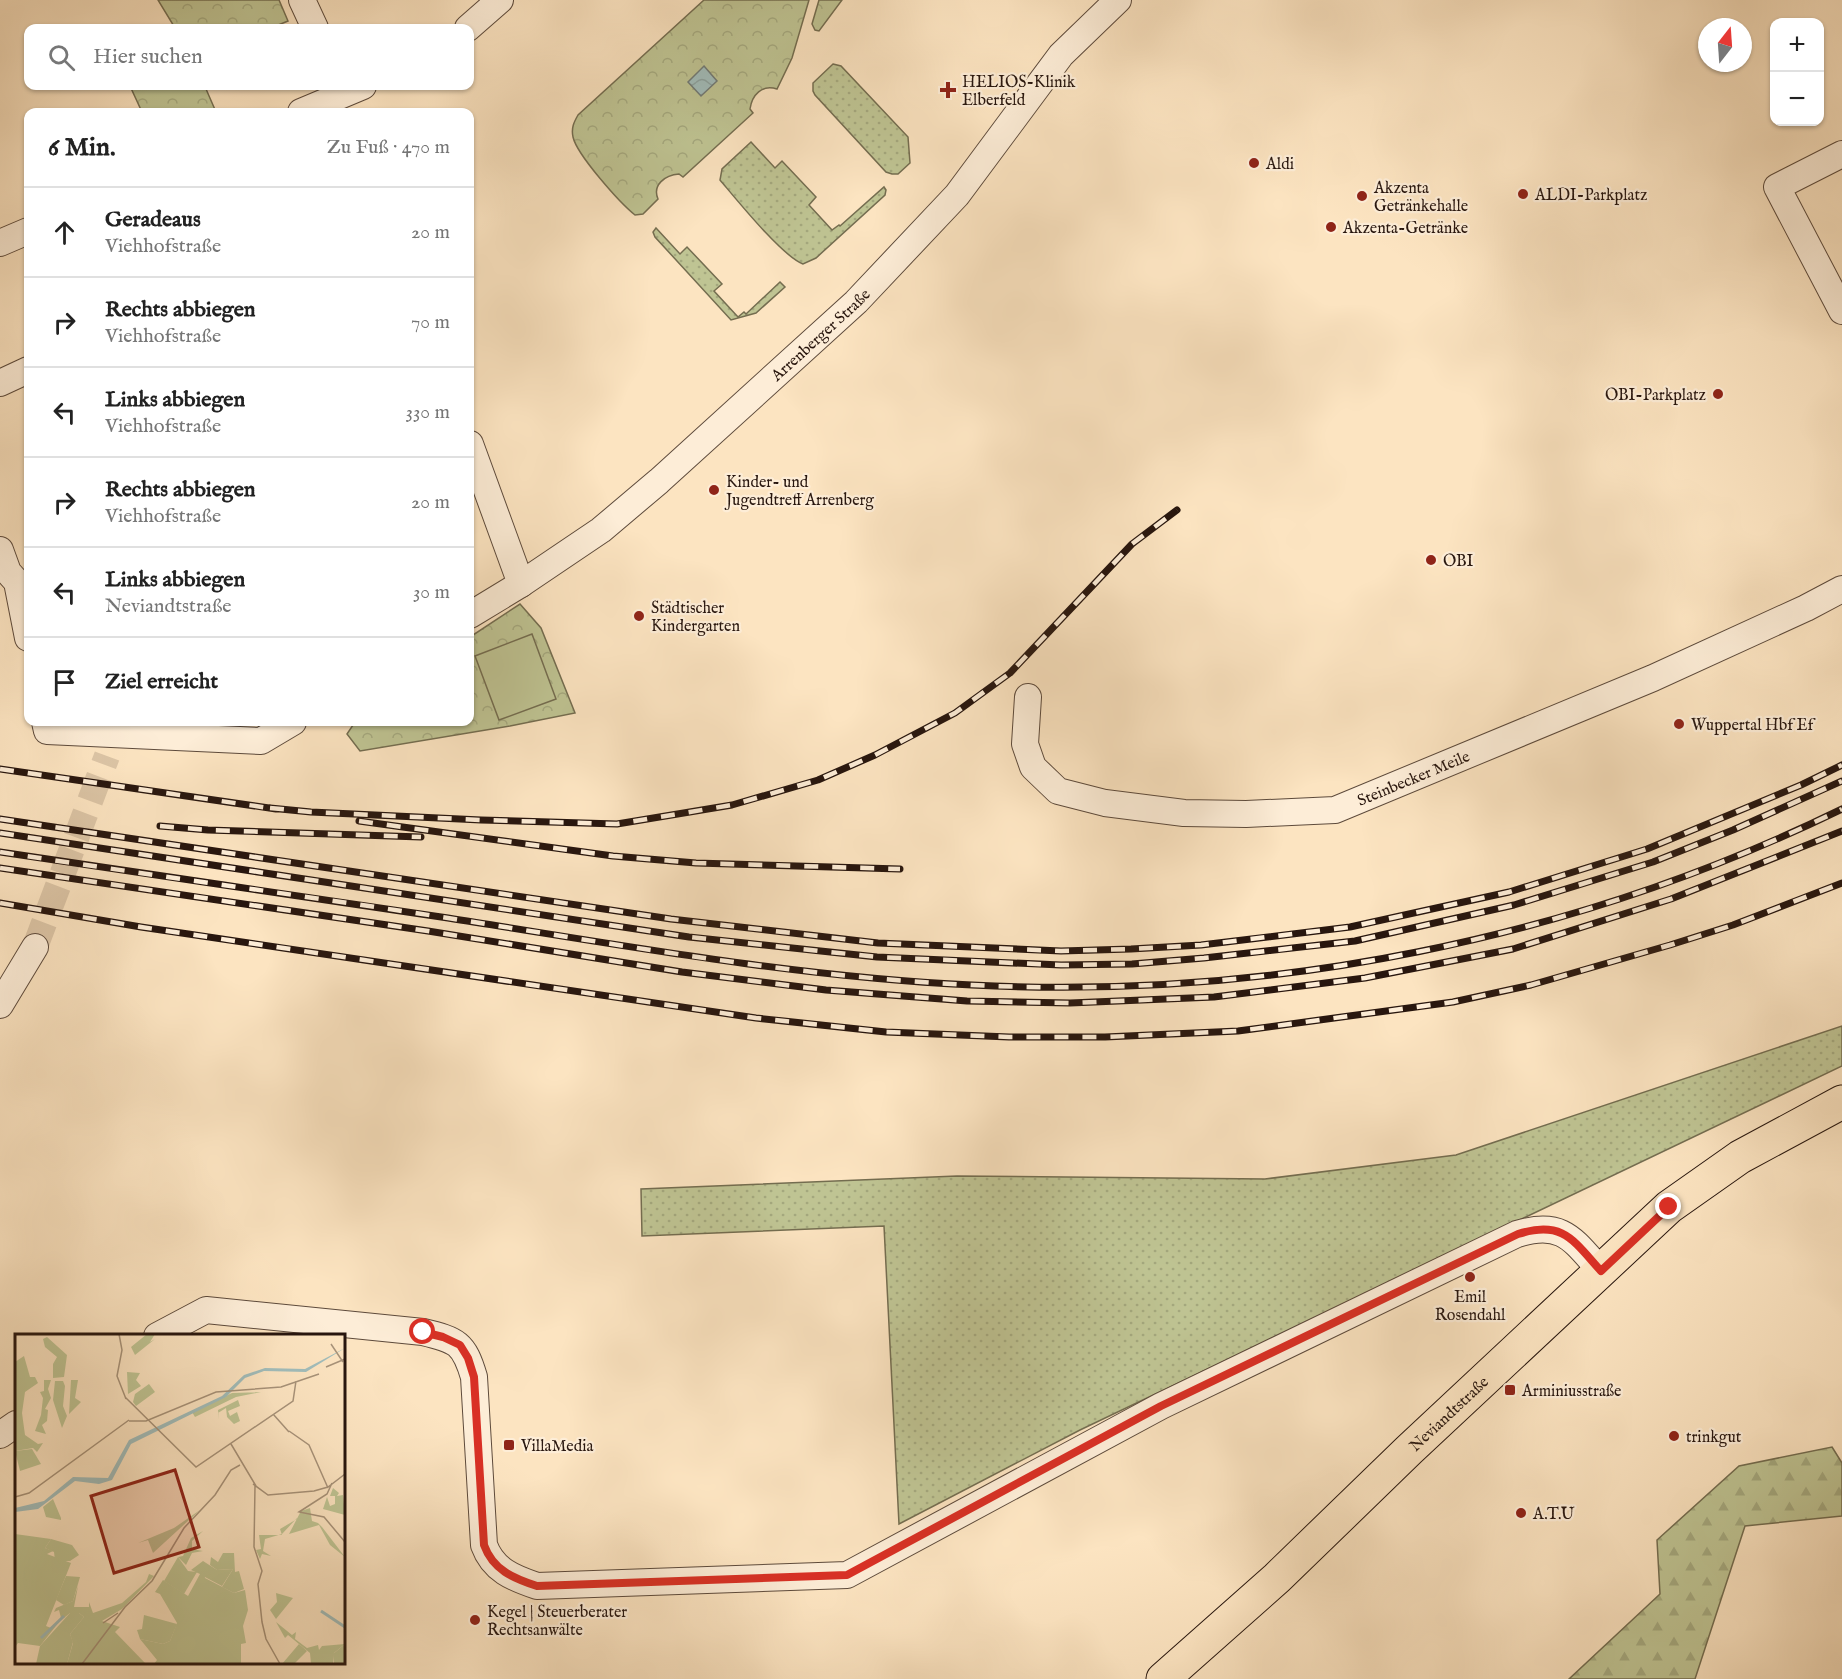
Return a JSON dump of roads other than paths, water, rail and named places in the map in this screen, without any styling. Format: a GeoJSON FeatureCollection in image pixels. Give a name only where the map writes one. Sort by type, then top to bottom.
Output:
{"type":"FeatureCollection","features":[{"type":"Feature","properties":{"kind":"main road","name":"Neviandtstraße"},"geometry":{"type":"LineString","coordinates":[[1163,1679],[1277,1578],[1409,1450],[1669,1207],[1740,1157],[1842,1102]]}},
{"type":"Feature","properties":{"kind":"street"},"geometry":{"type":"LineString","coordinates":[[302,0],[313,24]]}},
{"type":"Feature","properties":{"kind":"street"},"geometry":{"type":"LineString","coordinates":[[473,24],[500,0]]}},
{"type":"Feature","properties":{"kind":"street","name":"Arrenberger Straße"},"geometry":{"type":"LineString","coordinates":[[474,613],[601,530],[659,481],[856,302],[957,195],[1061,55],[1118,0]]}},
{"type":"Feature","properties":{"kind":"street"},"geometry":{"type":"LineString","coordinates":[[312,108],[350,94]]}},
{"type":"Feature","properties":{"kind":"street"},"geometry":{"type":"LineString","coordinates":[[1842,154],[1777,187],[1842,311]]}},
{"type":"Feature","properties":{"kind":"street"},"geometry":{"type":"LineString","coordinates":[[0,243],[24,233]]}},
{"type":"Feature","properties":{"kind":"street"},"geometry":{"type":"LineString","coordinates":[[0,383],[24,372]]}},
{"type":"Feature","properties":{"kind":"street"},"geometry":{"type":"LineString","coordinates":[[474,455],[521,584]]}},
{"type":"Feature","properties":{"kind":"street"},"geometry":{"type":"LineString","coordinates":[[0,550],[8,572],[23,584]]}},
{"type":"Feature","properties":{"kind":"street","name":"Steinbecker Meile"},"geometry":{"type":"LineString","coordinates":[[1028,697],[1025,744],[1033,767],[1058,791],[1105,803],[1184,813],[1246,814],[1335,810],[1653,678],[1806,608],[1842,589]]}},
{"type":"Feature","properties":{"kind":"street"},"geometry":{"type":"LineString","coordinates":[[46,726],[109,746],[261,741],[286,726]]}},
{"type":"Feature","properties":{"kind":"street"},"geometry":{"type":"LineString","coordinates":[[0,1005],[35,947]]}},
{"type":"Feature","properties":{"kind":"street"},"geometry":{"type":"LineString","coordinates":[[159,1334],[206,1310],[423,1332],[443,1337],[460,1345],[468,1358],[474,1377],[484,1545],[489,1559],[519,1580],[537,1586],[847,1575],[1161,1406],[1518,1234],[1539,1228],[1558,1231],[1567,1236],[1601,1271]]}},
{"type":"Feature","properties":{"kind":"street"},"geometry":{"type":"LineString","coordinates":[[0,1435],[15,1425]]}},
{"type":"Feature","properties":{"kind":"water"},"geometry":{"type":"Polygon","coordinates":[[[704,66],[717,81],[701,96],[688,82],[704,66]]]}},
{"type":"Feature","properties":{"kind":"tunnel"},"geometry":{"type":"LineString","coordinates":[[35,947],[107,756]]}},
{"type":"Feature","properties":{"kind":"railway"},"geometry":{"type":"LineString","coordinates":[[270,808],[481,820],[617,824],[732,805],[818,780],[875,755],[955,713],[1010,673],[1132,544],[1177,510]]}},
{"type":"Feature","properties":{"kind":"railway"},"geometry":{"type":"LineString","coordinates":[[0,819],[671,919],[878,943],[1061,951],[1131,949],[1201,945],[1350,927],[1509,892],[1647,849],[1801,785],[1842,765]]}},
{"type":"Feature","properties":{"kind":"railway"},"geometry":{"type":"LineString","coordinates":[[0,769],[276,809]]}},
{"type":"Feature","properties":{"kind":"railway"},"geometry":{"type":"LineString","coordinates":[[0,833],[689,937],[877,957],[1061,965],[1132,964],[1355,941],[1514,905],[1653,862],[1733,830],[1842,781]]}},
{"type":"Feature","properties":{"kind":"railway"},"geometry":{"type":"LineString","coordinates":[[0,852],[775,967],[906,981],[1084,987],[1196,982],[1308,970],[1418,952],[1528,926],[1635,894],[1740,855],[1842,809]]}},
{"type":"Feature","properties":{"kind":"railway"},"geometry":{"type":"LineString","coordinates":[[359,821],[613,856],[696,863],[900,869]]}},
{"type":"Feature","properties":{"kind":"railway"},"geometry":{"type":"LineString","coordinates":[[160,826],[208,830],[421,837]]}},
{"type":"Feature","properties":{"kind":"railway"},"geometry":{"type":"LineString","coordinates":[[0,868],[428,931],[682,972],[826,990],[967,1001],[1070,1003],[1214,997],[1365,978],[1513,949],[1671,899],[1842,831]]}},
{"type":"Feature","properties":{"kind":"railway"},"geometry":{"type":"LineString","coordinates":[[0,903],[141,927],[756,1018],[886,1032],[1009,1037],[1105,1037],[1238,1031],[1453,1002],[1531,985],[1670,945],[1733,925],[1842,883]]}},
{"type":"Feature","properties":{"kind":"place","name":"HELIOS-Klinik Elberfeld"},"geometry":{"type":"Point","coordinates":[948,90]}},
{"type":"Feature","properties":{"kind":"place","name":"Aldi"},"geometry":{"type":"Point","coordinates":[1254,163]}},
{"type":"Feature","properties":{"kind":"place","name":"ALDI-Parkplatz"},"geometry":{"type":"Point","coordinates":[1523,194]}},
{"type":"Feature","properties":{"kind":"place","name":"Akzenta Getränkehalle"},"geometry":{"type":"Point","coordinates":[1362,196]}},
{"type":"Feature","properties":{"kind":"place","name":"Akzenta-Getränke"},"geometry":{"type":"Point","coordinates":[1331,227]}},
{"type":"Feature","properties":{"kind":"place","name":"OBI-Parkplatz"},"geometry":{"type":"Point","coordinates":[1718,394]}},
{"type":"Feature","properties":{"kind":"place","name":"Kinder- und Jugendtreff Arrenberg"},"geometry":{"type":"Point","coordinates":[714,490]}},
{"type":"Feature","properties":{"kind":"place","name":"OBI"},"geometry":{"type":"Point","coordinates":[1431,560]}},
{"type":"Feature","properties":{"kind":"place","name":"Städtischer Kindergarten"},"geometry":{"type":"Point","coordinates":[639,616]}},
{"type":"Feature","properties":{"kind":"place","name":"Wuppertal Hbf Ef"},"geometry":{"type":"Point","coordinates":[1679,724]}},
{"type":"Feature","properties":{"kind":"place","name":"Emil Rosendahl"},"geometry":{"type":"Point","coordinates":[1470,1277]}},
{"type":"Feature","properties":{"kind":"place","name":"Arminiusstraße"},"geometry":{"type":"Point","coordinates":[1510,1390]}},
{"type":"Feature","properties":{"kind":"place","name":"trinkgut"},"geometry":{"type":"Point","coordinates":[1674,1436]}},
{"type":"Feature","properties":{"kind":"place","name":"VillaMedia"},"geometry":{"type":"Point","coordinates":[509,1445]}},
{"type":"Feature","properties":{"kind":"place","name":"A.T.U"},"geometry":{"type":"Point","coordinates":[1521,1513]}},
{"type":"Feature","properties":{"kind":"place","name":"Kegel | Steuerberater Rechtsanwälte"},"geometry":{"type":"Point","coordinates":[475,1620]}}]}
